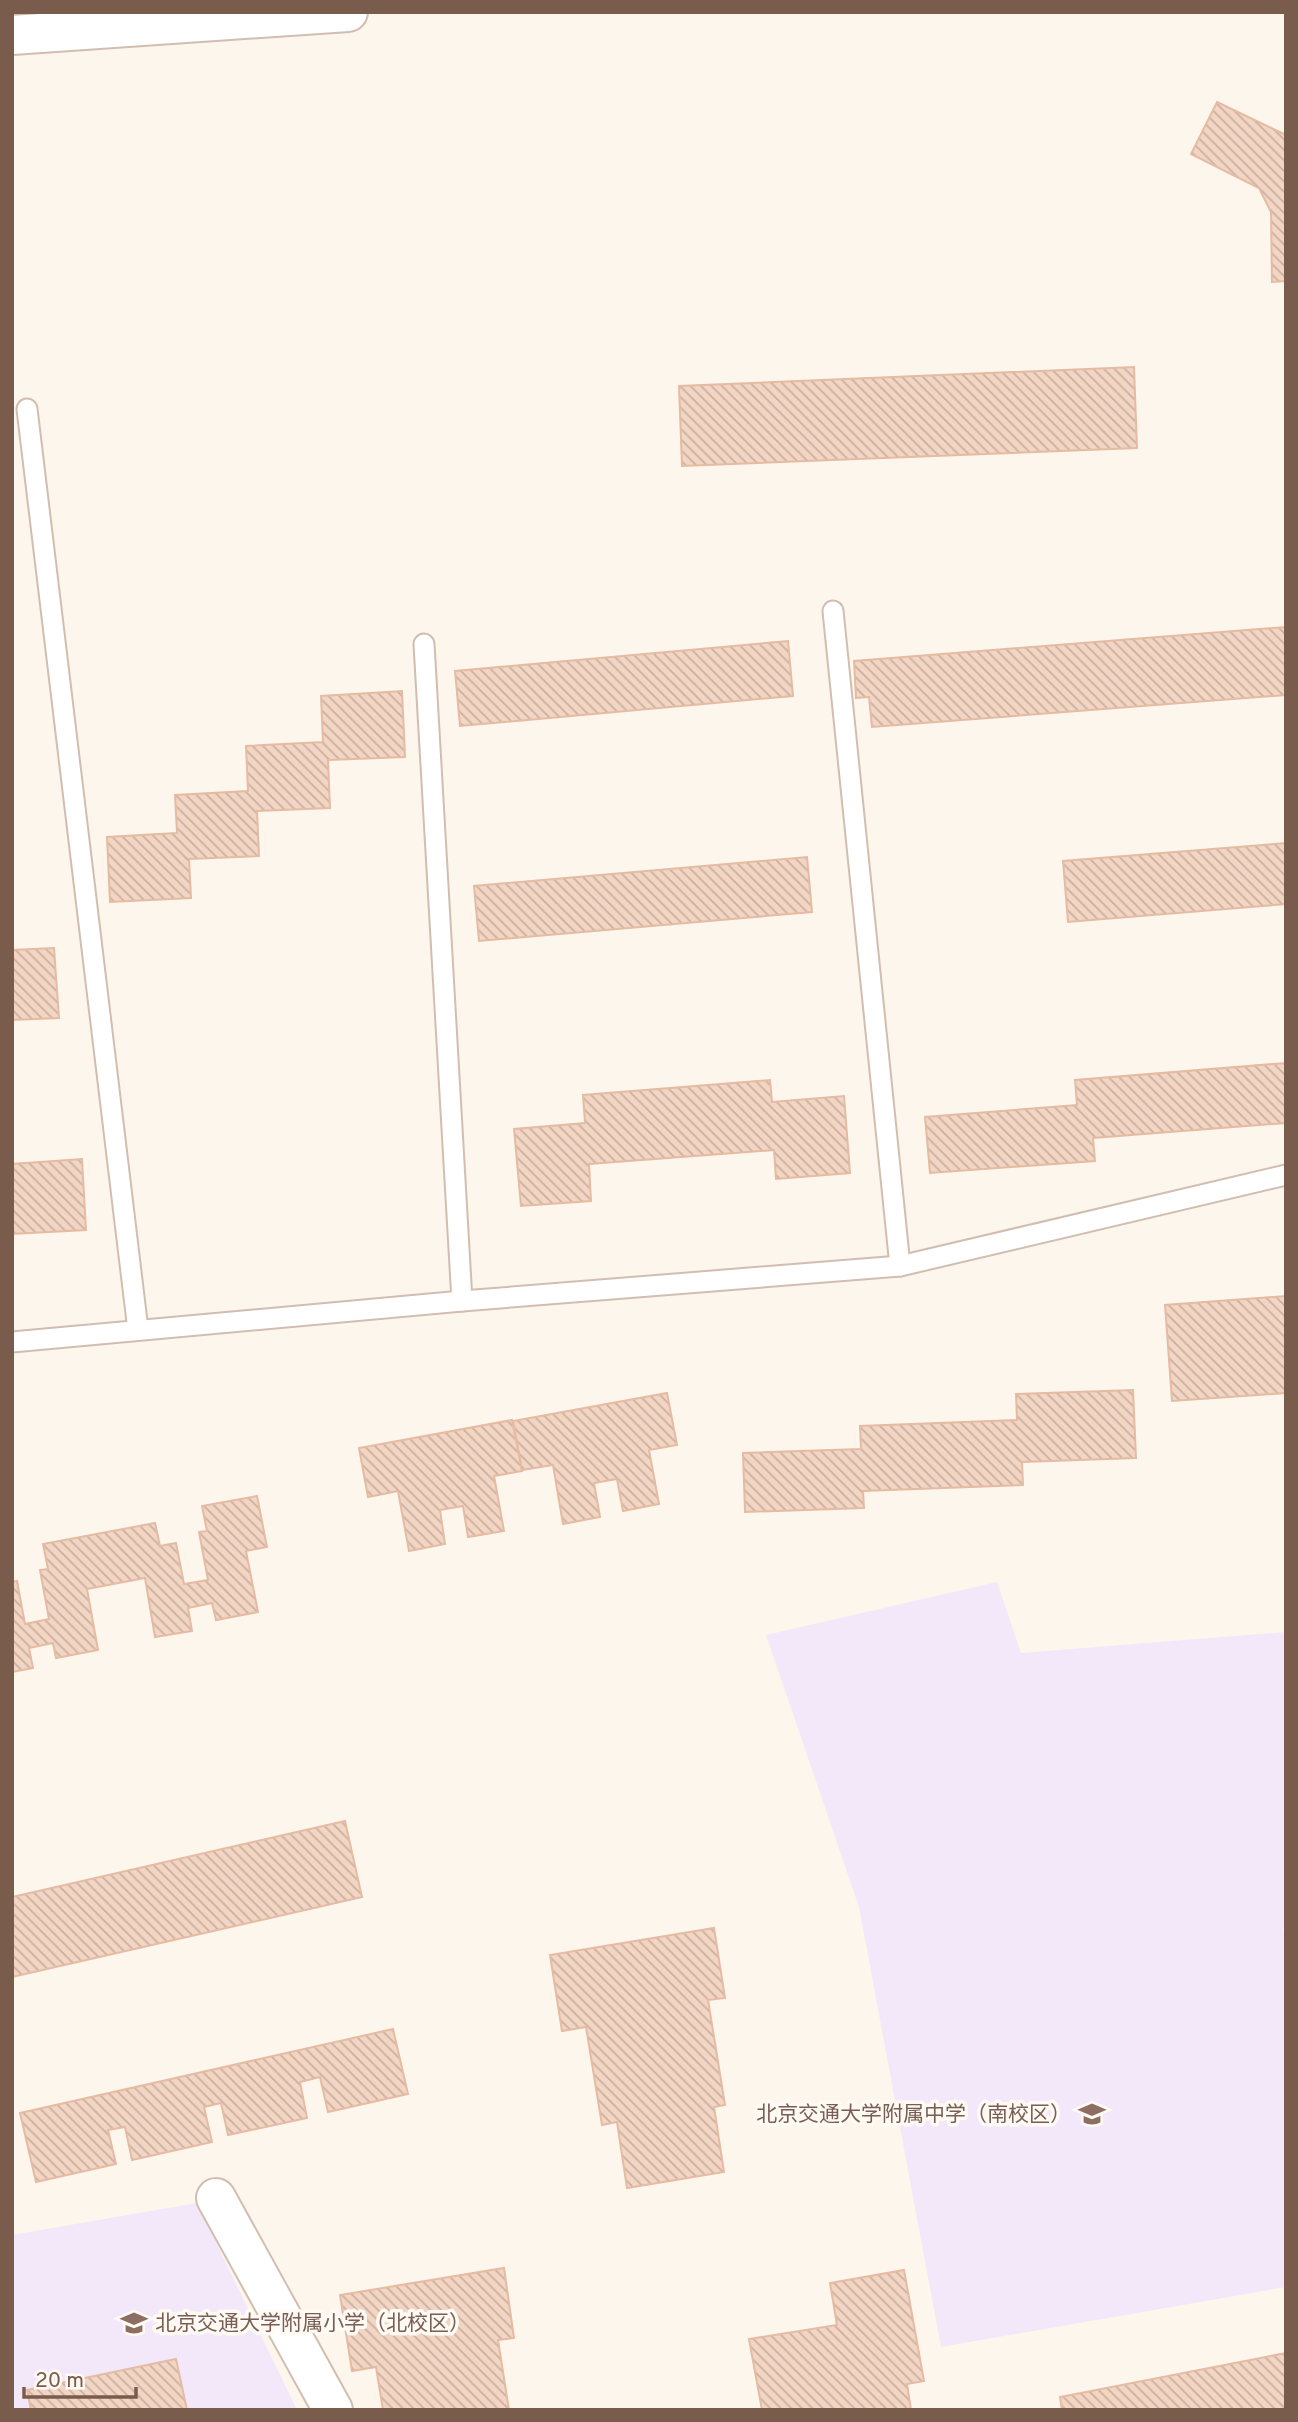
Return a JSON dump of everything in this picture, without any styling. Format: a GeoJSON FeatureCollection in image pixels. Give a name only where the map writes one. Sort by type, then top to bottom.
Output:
{"type":"FeatureCollection","features":[{"type":"Feature","properties":{"kind":"street"},"geometry":{"type":"LineString","coordinates":[[12,35],[348,12]]}},
{"type":"Feature","properties":{"kind":"street"},"geometry":{"type":"LineString","coordinates":[[216,2198],[333,2410]]}},
{"type":"Feature","properties":{"kind":"lane"},"geometry":{"type":"LineString","coordinates":[[27,409],[138,1330]]}},
{"type":"Feature","properties":{"kind":"lane"},"geometry":{"type":"LineString","coordinates":[[834,611],[900,1266]]}},
{"type":"Feature","properties":{"kind":"lane"},"geometry":{"type":"LineString","coordinates":[[424,644],[462,1301]]}},
{"type":"Feature","properties":{"kind":"lane"},"geometry":{"type":"LineString","coordinates":[[12,1342],[462,1301],[900,1266],[1286,1175]]}},
{"type":"Feature","properties":{"kind":"shaded area","name":"北京交通大学附属中学（南校区）"},"geometry":{"type":"Polygon","coordinates":[[[997,1582],[1021,1653],[1286,1632],[1286,1928],[1283,1929],[1286,1941],[1286,2287],[941,2347],[859,1907],[766,1635],[997,1582]]]}},
{"type":"Feature","properties":{"kind":"shaded area","name":"北京交通大学附属小学（北校区）"},"geometry":{"type":"Polygon","coordinates":[[[197,2203],[297,2410],[12,2410],[12,2235],[197,2203]]]}},
{"type":"Feature","properties":{"kind":"building"},"geometry":{"type":"Polygon","coordinates":[[[1217,102],[1286,135],[1286,281],[1272,282],[1271,212],[1259,188],[1191,154],[1217,102]]]}},
{"type":"Feature","properties":{"kind":"building"},"geometry":{"type":"Polygon","coordinates":[[[1134,367],[1137,448],[682,466],[679,386],[1134,367]]]}},
{"type":"Feature","properties":{"kind":"building"},"geometry":{"type":"Polygon","coordinates":[[[1286,627],[1286,695],[872,727],[869,697],[856,698],[854,661],[1286,627]]]}},
{"type":"Feature","properties":{"kind":"building"},"geometry":{"type":"Polygon","coordinates":[[[788,641],[793,696],[460,726],[455,671],[788,641]]]}},
{"type":"Feature","properties":{"kind":"building"},"geometry":{"type":"Polygon","coordinates":[[[402,691],[405,757],[328,760],[330,808],[257,811],[259,856],[189,859],[191,898],[110,902],[107,837],[177,833],[175,795],[248,791],[246,746],[323,742],[321,696],[402,691]]]}},
{"type":"Feature","properties":{"kind":"building"},"geometry":{"type":"Polygon","coordinates":[[[1286,843],[1286,904],[1068,922],[1063,861],[1286,843]]]}},
{"type":"Feature","properties":{"kind":"building"},"geometry":{"type":"Polygon","coordinates":[[[807,857],[812,912],[479,941],[474,886],[807,857]]]}},
{"type":"Feature","properties":{"kind":"building"},"geometry":{"type":"Polygon","coordinates":[[[54,948],[59,1018],[12,1020],[12,950],[54,948]]]}},
{"type":"Feature","properties":{"kind":"building"},"geometry":{"type":"Polygon","coordinates":[[[1286,1063],[1286,1123],[1093,1138],[1095,1161],[930,1173],[925,1117],[1077,1105],[1075,1080],[1286,1063]]]}},
{"type":"Feature","properties":{"kind":"building"},"geometry":{"type":"Polygon","coordinates":[[[770,1080],[772,1102],[844,1096],[850,1173],[776,1179],[774,1150],[589,1164],[591,1201],[521,1206],[514,1129],[585,1123],[583,1095],[770,1080]]]}},
{"type":"Feature","properties":{"kind":"building"},"geometry":{"type":"Polygon","coordinates":[[[82,1159],[86,1230],[12,1234],[12,1164],[82,1159]]]}},
{"type":"Feature","properties":{"kind":"building"},"geometry":{"type":"Polygon","coordinates":[[[1286,1296],[1286,1393],[1172,1401],[1165,1305],[1286,1296]]]}},
{"type":"Feature","properties":{"kind":"building"},"geometry":{"type":"Polygon","coordinates":[[[1133,1390],[1136,1458],[1022,1462],[1023,1485],[863,1491],[864,1508],[745,1512],[743,1453],[861,1449],[860,1426],[1017,1420],[1016,1394],[1133,1390]]]}},
{"type":"Feature","properties":{"kind":"building"},"geometry":{"type":"Polygon","coordinates":[[[667,1393],[677,1445],[649,1450],[659,1504],[623,1511],[617,1479],[594,1483],[600,1517],[563,1524],[553,1465],[522,1470],[513,1421],[667,1393]]]}},
{"type":"Feature","properties":{"kind":"building"},"geometry":{"type":"Polygon","coordinates":[[[512,1420],[522,1471],[494,1476],[504,1531],[468,1537],[463,1506],[440,1510],[445,1544],[409,1551],[398,1491],[368,1497],[359,1448],[512,1420]]]}},
{"type":"Feature","properties":{"kind":"building"},"geometry":{"type":"Polygon","coordinates":[[[257,1496],[267,1547],[246,1551],[258,1612],[216,1620],[212,1603],[188,1608],[192,1631],[155,1637],[145,1578],[87,1589],[98,1650],[56,1658],[53,1643],[29,1648],[33,1668],[12,1672],[12,1582],[17,1581],[25,1624],[49,1619],[40,1570],[48,1569],[43,1544],[155,1523],[160,1546],[176,1543],[184,1584],[208,1580],[199,1532],[207,1531],[202,1506],[257,1496]]]}},
{"type":"Feature","properties":{"kind":"building"},"geometry":{"type":"Polygon","coordinates":[[[345,1821],[362,1897],[12,1977],[12,1897],[345,1821]]]}},
{"type":"Feature","properties":{"kind":"building"},"geometry":{"type":"Polygon","coordinates":[[[714,1928],[725,1998],[708,2000],[725,2105],[714,2107],[724,2172],[627,2188],[617,2122],[602,2125],[586,2027],[562,2031],[550,1955],[714,1928]]]}},
{"type":"Feature","properties":{"kind":"building"},"geometry":{"type":"Polygon","coordinates":[[[393,2029],[408,2094],[328,2112],[320,2077],[300,2082],[307,2118],[228,2135],[221,2103],[204,2107],[212,2142],[132,2160],[125,2127],[108,2130],[116,2164],[36,2182],[20,2113],[393,2029]]]}},
{"type":"Feature","properties":{"kind":"building"},"geometry":{"type":"Polygon","coordinates":[[[504,2268],[514,2338],[498,2340],[509,2410],[383,2410],[376,2367],[352,2371],[340,2295],[504,2268]]]}},
{"type":"Feature","properties":{"kind":"building"},"geometry":{"type":"Polygon","coordinates":[[[904,2270],[924,2381],[907,2384],[911,2410],[762,2410],[749,2339],[837,2325],[830,2283],[904,2270]]]}},
{"type":"Feature","properties":{"kind":"building"},"geometry":{"type":"Polygon","coordinates":[[[1286,2353],[1286,2410],[1062,2410],[1060,2397],[1286,2353]]]}},
{"type":"Feature","properties":{"kind":"building"},"geometry":{"type":"Polygon","coordinates":[[[176,2359],[187,2410],[31,2410],[27,2390],[176,2359]]]}},
{"type":"Feature","properties":{"kind":"place","name":"北京交通大学附属中学（南校区）"},"geometry":{"type":"Point","coordinates":[1092,2114]}},
{"type":"Feature","properties":{"kind":"place","name":"北京交通大学附属小学（北校区）"},"geometry":{"type":"Point","coordinates":[134,2323]}}]}
